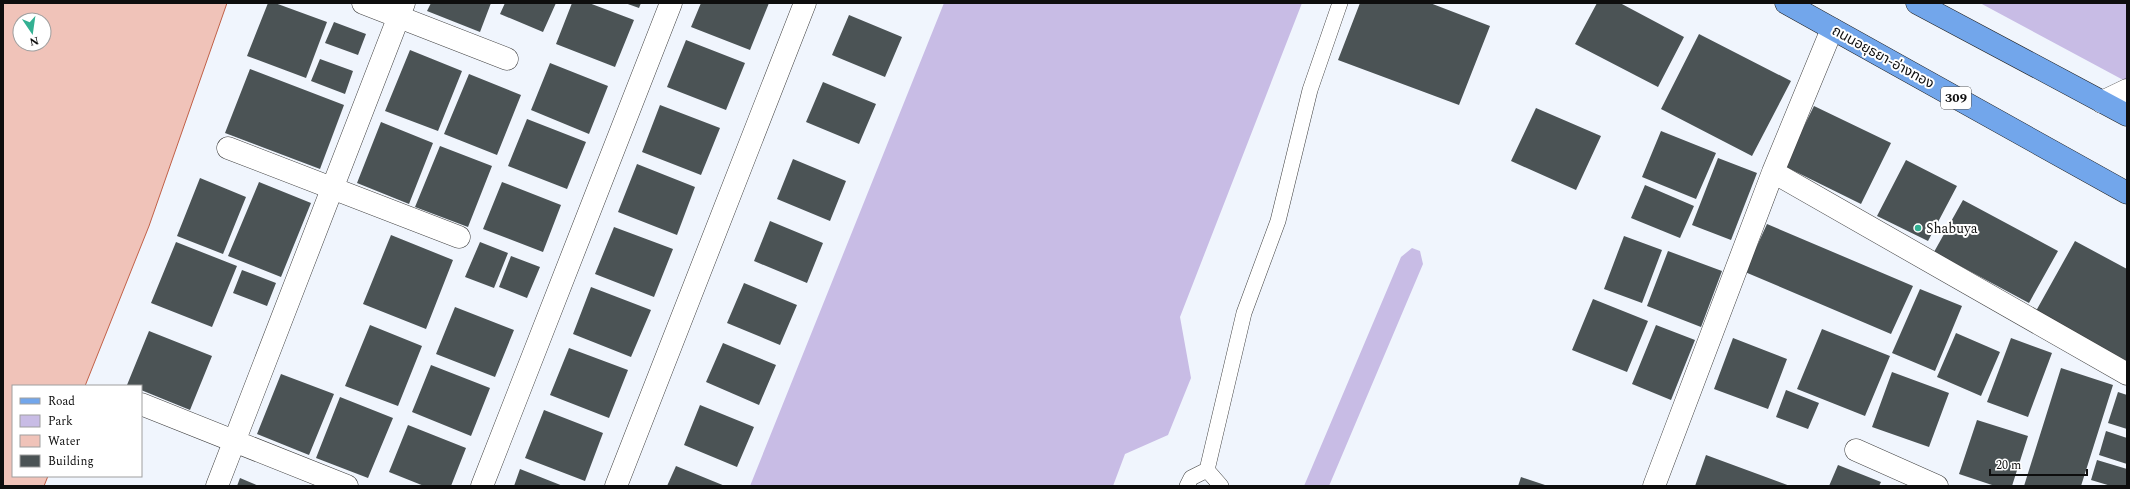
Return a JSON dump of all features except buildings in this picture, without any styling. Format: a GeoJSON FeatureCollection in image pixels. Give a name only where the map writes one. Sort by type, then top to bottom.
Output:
{"type":"FeatureCollection","features":[{"type":"Feature","properties":{"kind":"main road","name":"ถนนอยุธยา-อ่างทอง"},"geometry":{"type":"LineString","coordinates":[[1786,3],[2127,192]]}},
{"type":"Feature","properties":{"kind":"main road"},"geometry":{"type":"LineString","coordinates":[[1917,3],[2127,115]]}},
{"type":"Feature","properties":{"kind":"street"},"geometry":{"type":"LineString","coordinates":[[363,3],[402,10],[507,59]]}},
{"type":"Feature","properties":{"kind":"street"},"geometry":{"type":"LineString","coordinates":[[482,486],[671,3]]}},
{"type":"Feature","properties":{"kind":"street"},"geometry":{"type":"LineString","coordinates":[[616,486],[804,3]]}},
{"type":"Feature","properties":{"kind":"street"},"geometry":{"type":"LineString","coordinates":[[217,486],[402,10]]}},
{"type":"Feature","properties":{"kind":"street"},"geometry":{"type":"LineString","coordinates":[[1654,486],[1772,172],[1832,29]]}},
{"type":"Feature","properties":{"kind":"street"},"geometry":{"type":"LineString","coordinates":[[2102,102],[2127,90]]}},
{"type":"Feature","properties":{"kind":"street"},"geometry":{"type":"LineString","coordinates":[[228,148],[459,237]]}},
{"type":"Feature","properties":{"kind":"street"},"geometry":{"type":"LineString","coordinates":[[1772,172],[2127,374]]}},
{"type":"Feature","properties":{"kind":"street"},"geometry":{"type":"LineString","coordinates":[[142,404],[347,486]]}},
{"type":"Feature","properties":{"kind":"street"},"geometry":{"type":"LineString","coordinates":[[1856,450],[1937,486]]}},
{"type":"Feature","properties":{"kind":"lane"},"geometry":{"type":"LineString","coordinates":[[1207,470],[1244,313],[1278,221],[1310,90],[1340,3]]}},
{"type":"Feature","properties":{"kind":"lane"},"geometry":{"type":"LineString","coordinates":[[1187,486],[1191,478],[1207,470]]}},
{"type":"Feature","properties":{"kind":"lane"},"geometry":{"type":"LineString","coordinates":[[1207,470],[1221,486]]}},
{"type":"Feature","properties":{"kind":"green space"},"geometry":{"type":"Polygon","coordinates":[[[944,3],[1302,3],[1180,317],[1191,378],[1168,435],[1125,454],[1113,486],[750,486],[944,3]]]}},
{"type":"Feature","properties":{"kind":"green space"},"geometry":{"type":"Polygon","coordinates":[[[1980,3],[2127,3],[2127,82],[1980,3]]]}},
{"type":"Feature","properties":{"kind":"green space"},"geometry":{"type":"Polygon","coordinates":[[[1412,248],[1420,251],[1423,264],[1329,486],[1304,486],[1401,257],[1412,248]]]}},
{"type":"Feature","properties":{"kind":"water"},"geometry":{"type":"Polygon","coordinates":[[[3,3],[227,3],[149,226],[85,385],[12,385],[12,477],[48,477],[44,486],[3,486],[3,3]]]}},
{"type":"Feature","properties":{"kind":"place","name":"Shabuya"},"geometry":{"type":"Point","coordinates":[1918,228]}}]}
